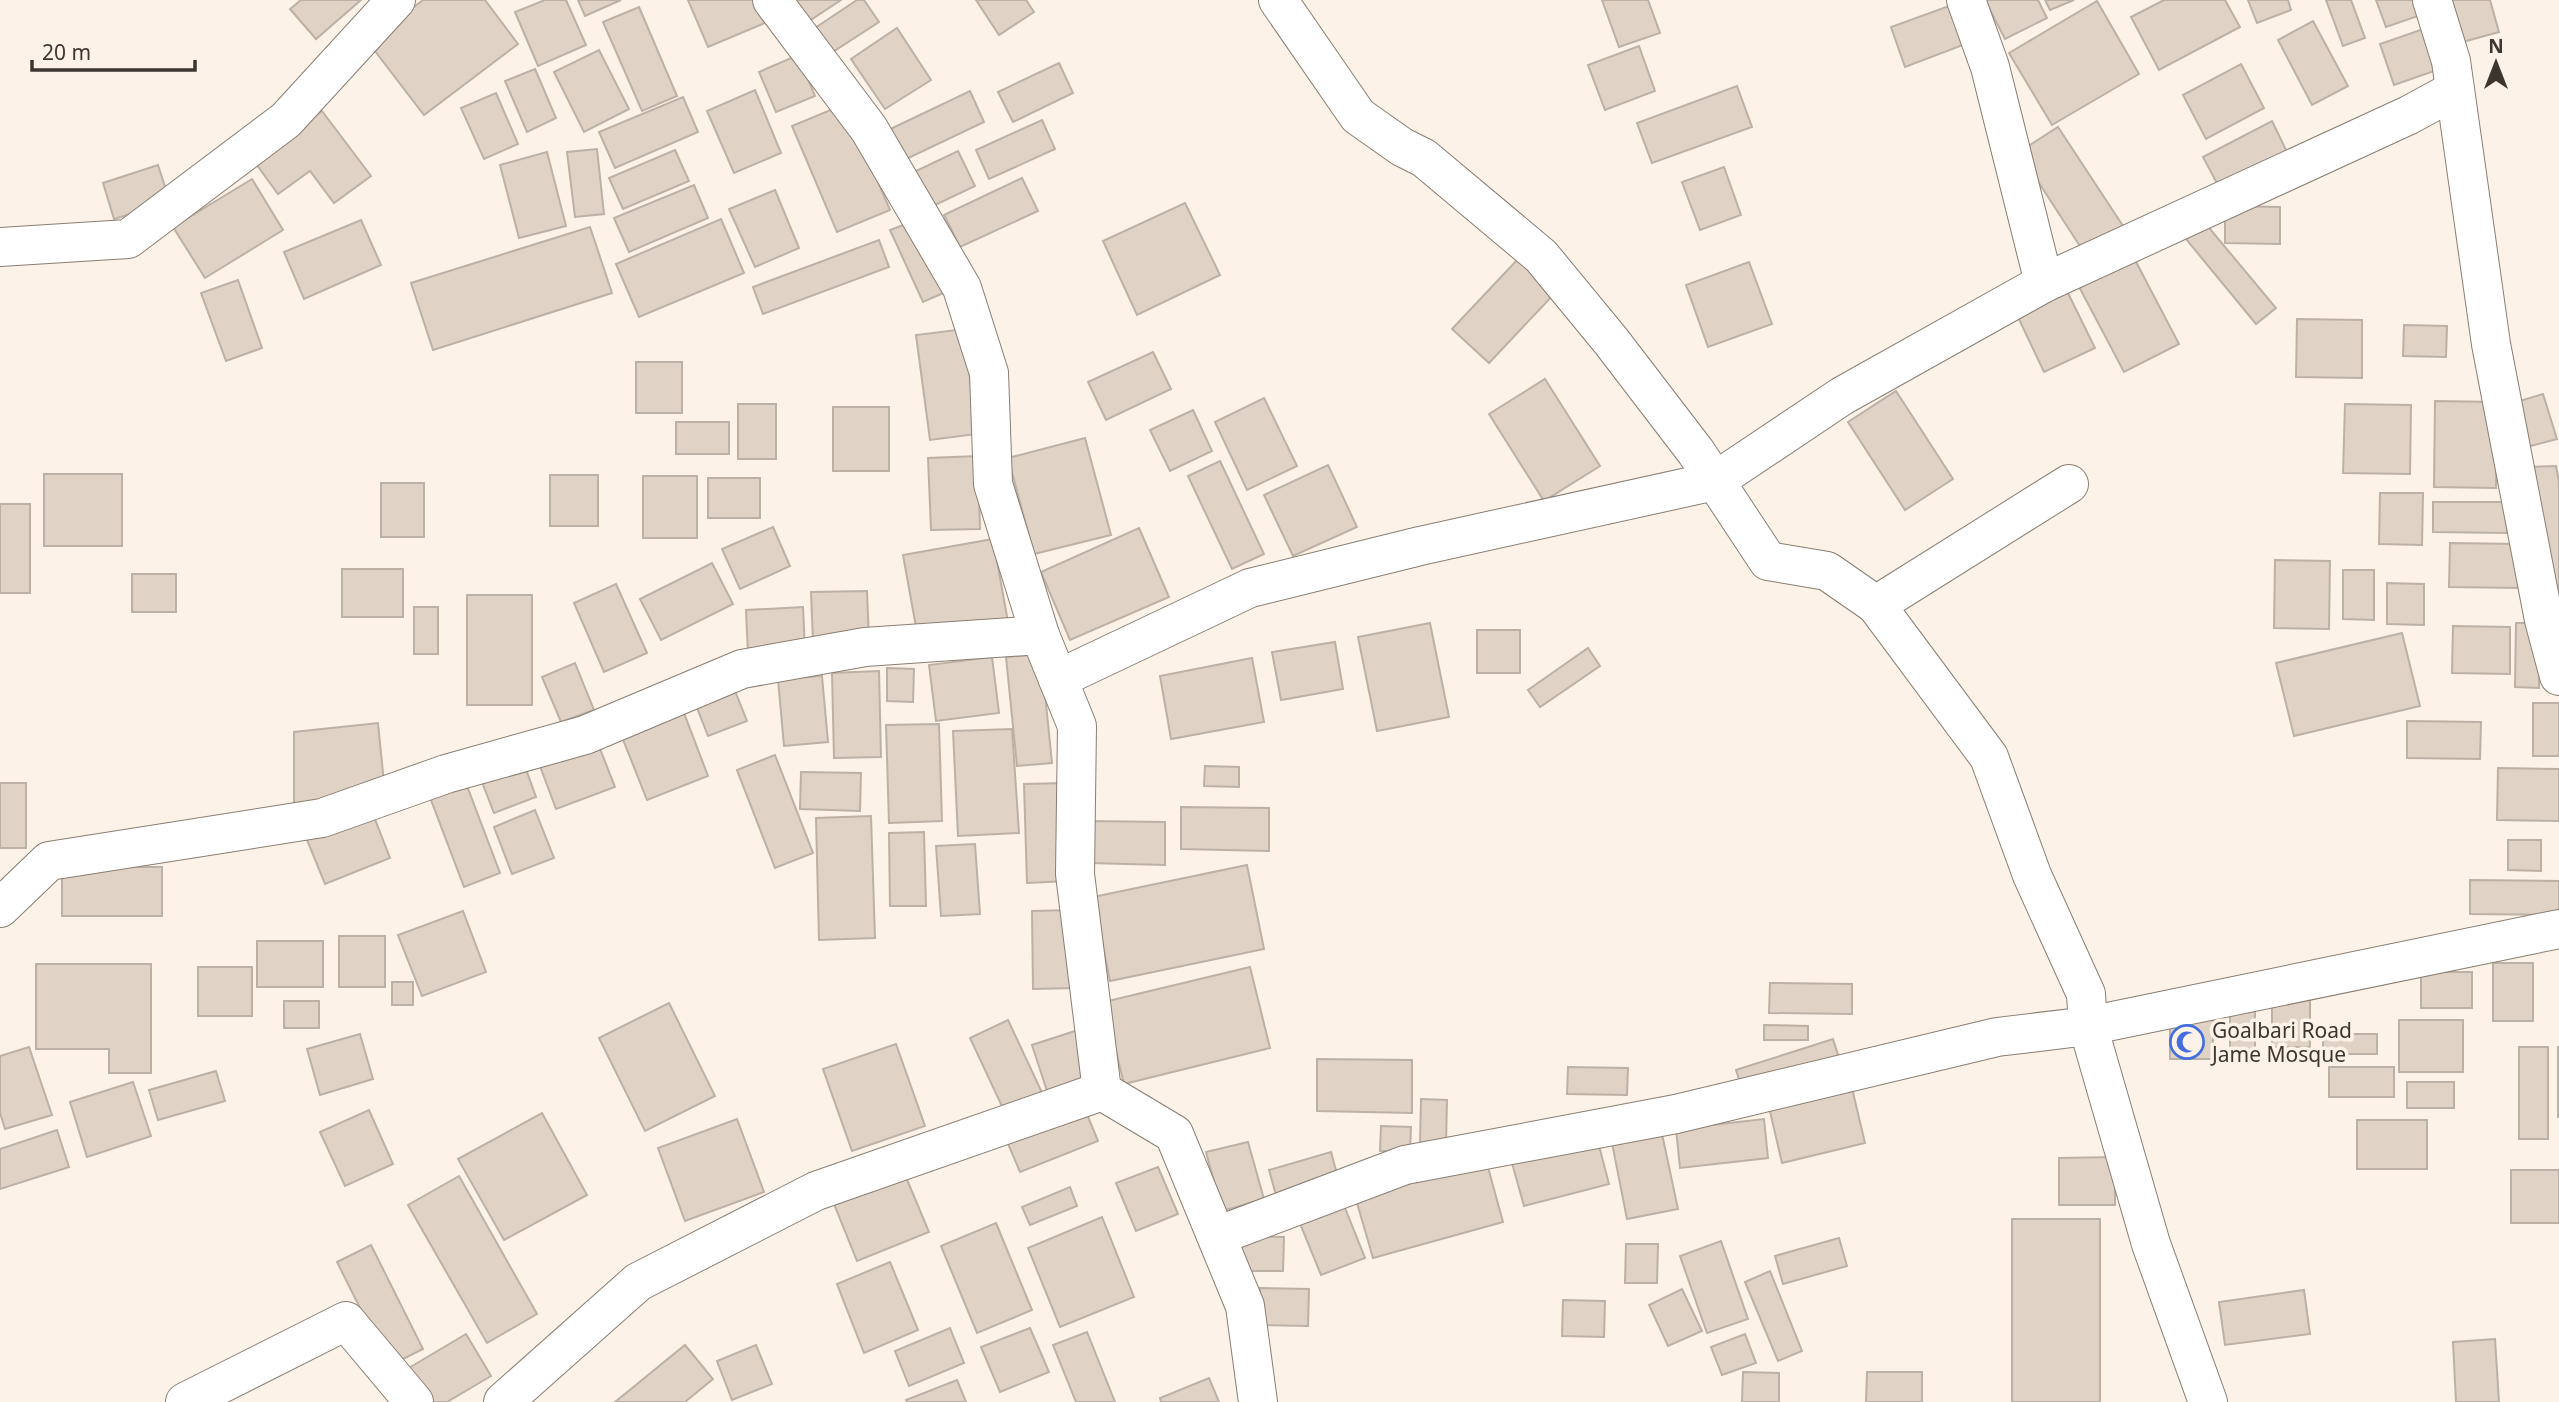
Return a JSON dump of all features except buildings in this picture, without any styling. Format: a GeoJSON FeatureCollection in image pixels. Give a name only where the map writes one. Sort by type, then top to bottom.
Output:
{"type":"FeatureCollection","features":[{"type":"Feature","properties":{"kind":"street"},"geometry":{"type":"LineString","coordinates":[[0,247],[128,239],[286,120],[396,0]]}},
{"type":"Feature","properties":{"kind":"street"},"geometry":{"type":"LineString","coordinates":[[772,0],[869,129],[962,288],[989,373],[993,484],[1040,635],[1077,726],[1075,874],[1102,1091]]}},
{"type":"Feature","properties":{"kind":"street"},"geometry":{"type":"LineString","coordinates":[[1278,0],[1358,116],[1402,147],[1424,158],[1541,256],[1611,341],[1715,481],[1768,561],[1827,571],[1876,605],[1989,757],[2032,875],[2086,994],[2088,1026],[2151,1244],[2208,1402]]}},
{"type":"Feature","properties":{"kind":"street"},"geometry":{"type":"LineString","coordinates":[[1966,0],[1990,67],[2044,283]]}},
{"type":"Feature","properties":{"kind":"street"},"geometry":{"type":"LineString","coordinates":[[2432,0],[2451,61],[2491,344],[2544,620],[2559,676]]}},
{"type":"Feature","properties":{"kind":"street"},"geometry":{"type":"LineString","coordinates":[[1058,679],[1250,588],[1420,545],[1715,481],[1842,396],[2044,283],[2409,116],[2455,90]]}},
{"type":"Feature","properties":{"kind":"street"},"geometry":{"type":"LineString","coordinates":[[1876,605],[2069,484]]}},
{"type":"Feature","properties":{"kind":"street"},"geometry":{"type":"LineString","coordinates":[[0,908],[49,861],[322,818],[446,774],[585,735],[742,668],[865,647],[1040,635]]}},
{"type":"Feature","properties":{"kind":"street"},"geometry":{"type":"LineString","coordinates":[[1217,1236],[1405,1165],[1676,1114],[1997,1037],[2088,1026],[2559,929]]}},
{"type":"Feature","properties":{"kind":"street"},"geometry":{"type":"LineString","coordinates":[[1102,1091],[1174,1134],[1245,1306],[1258,1402]]}},
{"type":"Feature","properties":{"kind":"street"},"geometry":{"type":"LineString","coordinates":[[503,1402],[638,1282],[816,1191],[1102,1091]]}},
{"type":"Feature","properties":{"kind":"street"},"geometry":{"type":"LineString","coordinates":[[186,1402],[346,1321],[414,1402]]}},
{"type":"Feature","properties":{"kind":"place","name":"Goalbari Road Jame Mosque"},"geometry":{"type":"Point","coordinates":[2187,1042]}}]}
